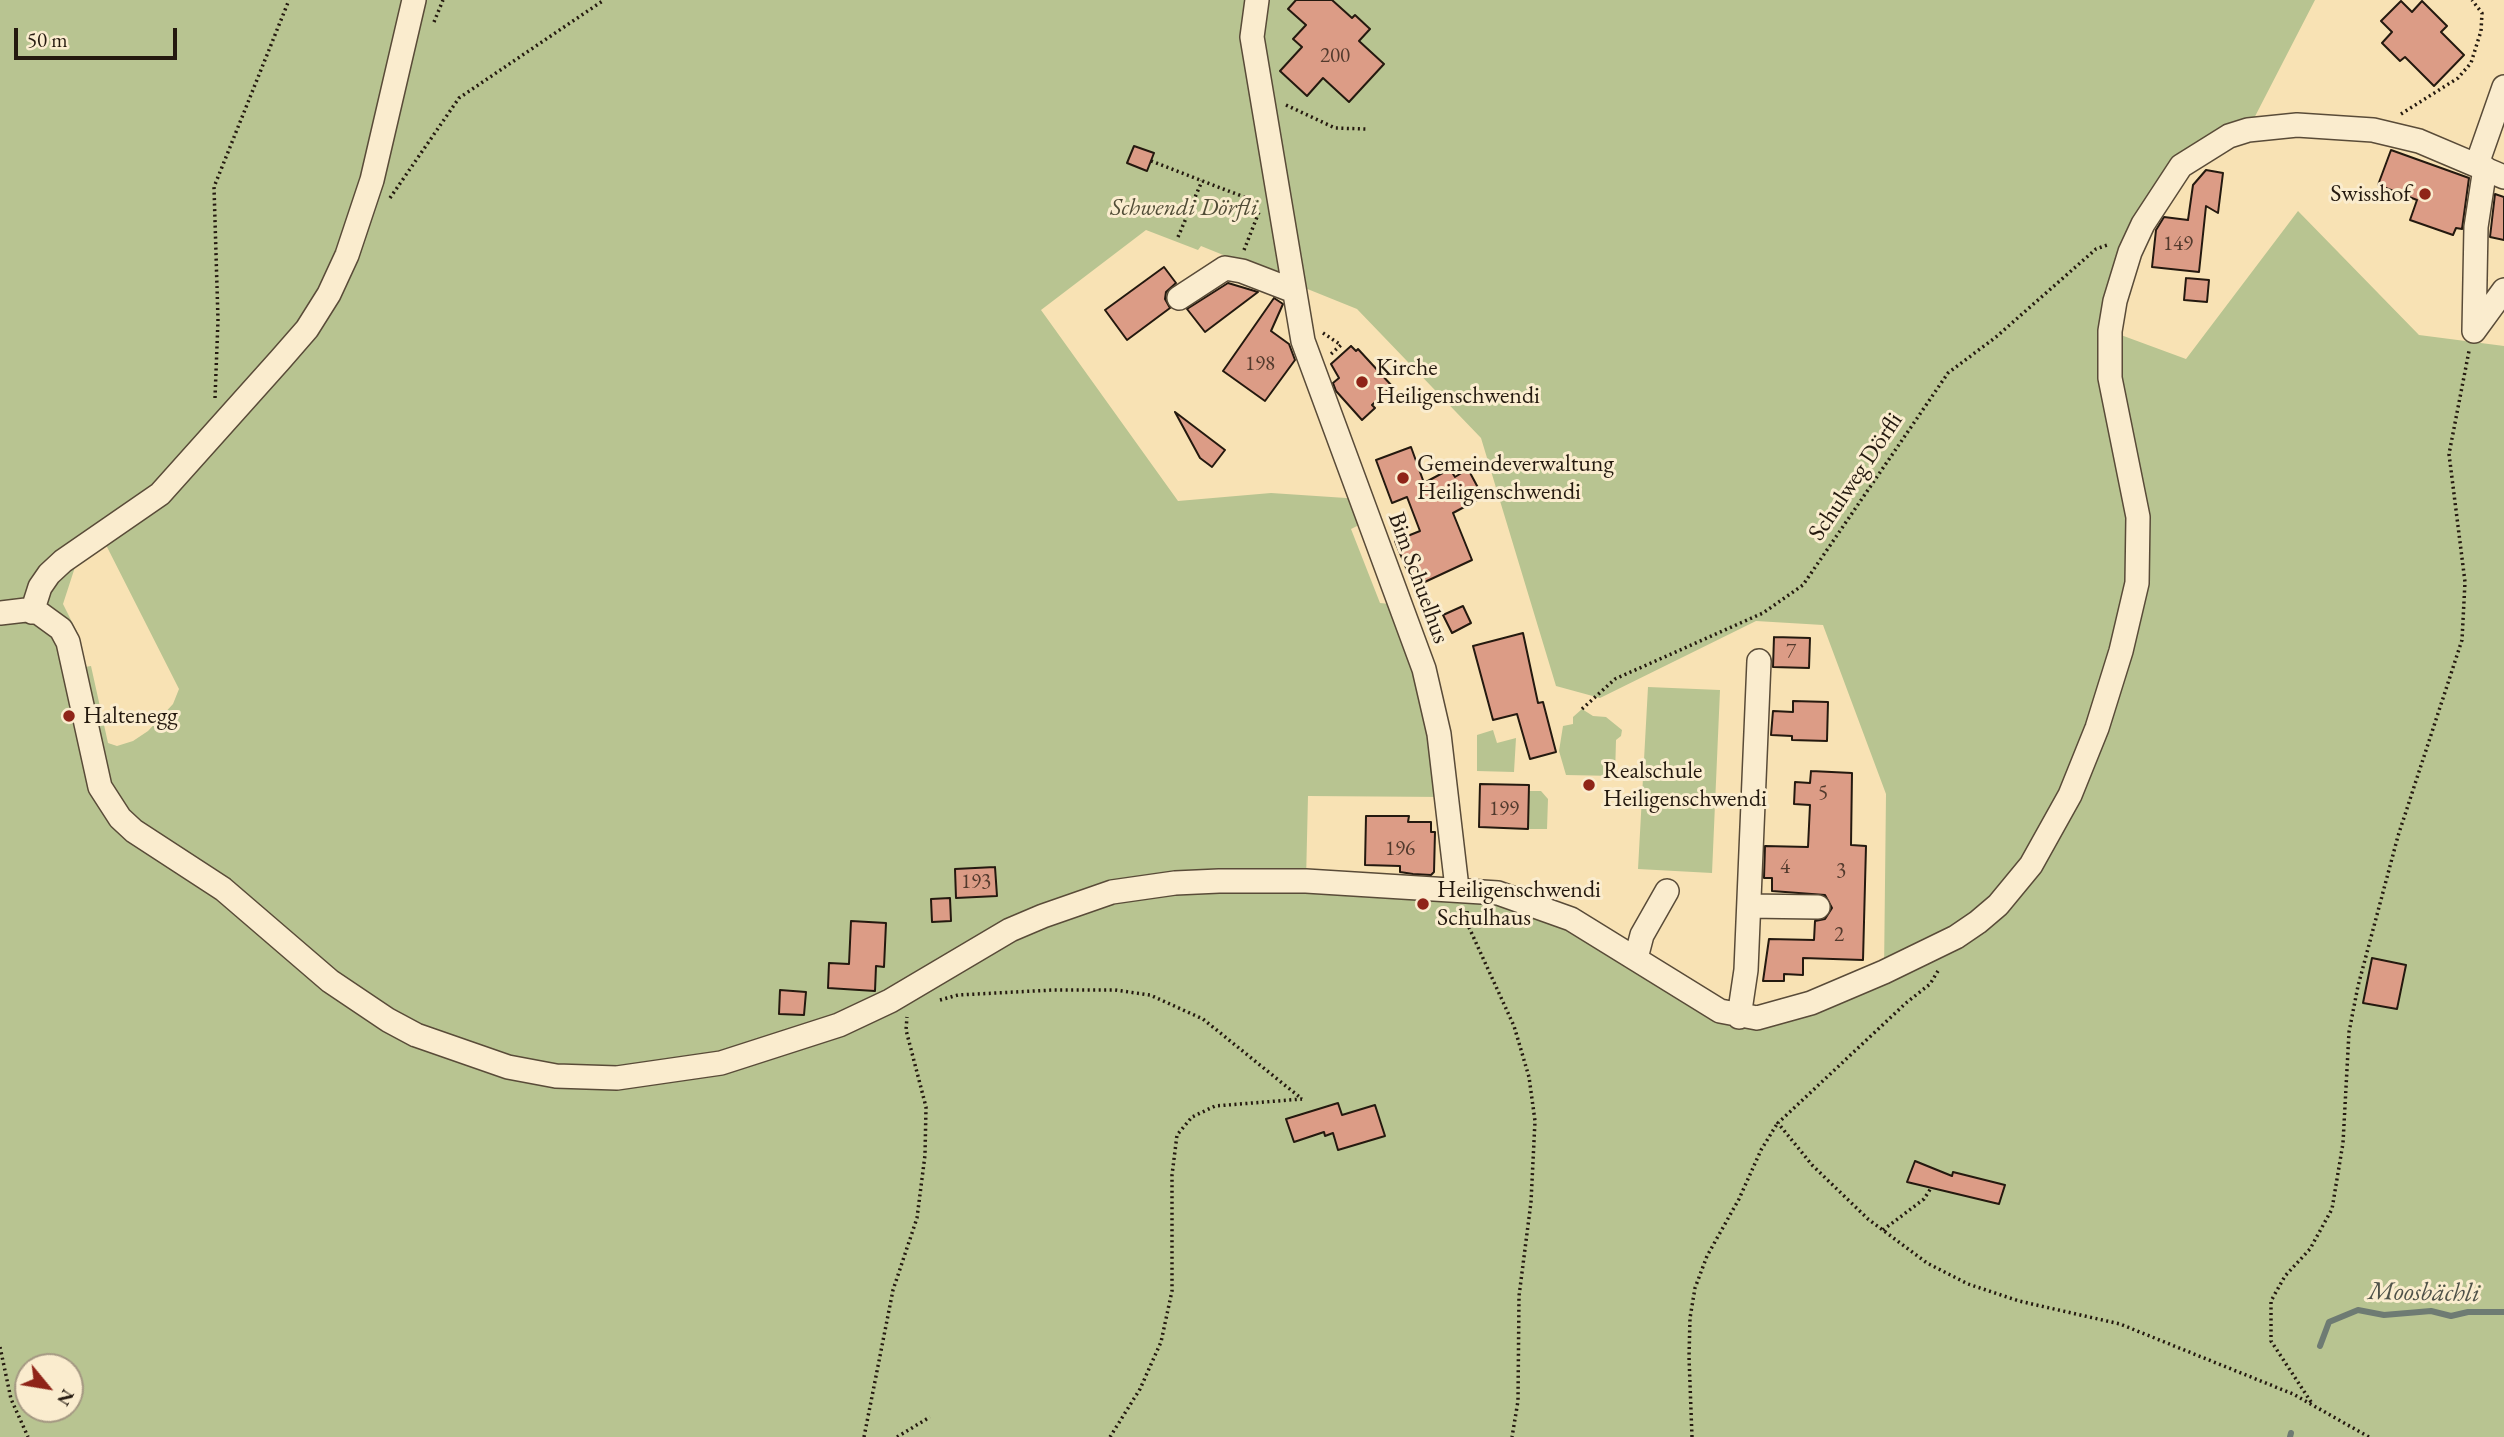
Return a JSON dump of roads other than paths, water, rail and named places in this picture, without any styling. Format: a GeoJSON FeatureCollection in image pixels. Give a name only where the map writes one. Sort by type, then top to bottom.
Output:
{"type":"FeatureCollection","features":[{"type":"Feature","properties":{"kind":"street"},"geometry":{"type":"LineString","coordinates":[[32,612],[40,587],[49,575],[63,561],[160,494],[307,329],[334,283],[356,230],[372,180],[414,0]]}},
{"type":"Feature","properties":{"kind":"street","name":"Bim Schuelhus"},"geometry":{"type":"LineString","coordinates":[[1257,0],[1252,37],[1294,291],[1312,369],[1423,668],[1438,734],[1462,888]]}},
{"type":"Feature","properties":{"kind":"street"},"geometry":{"type":"LineString","coordinates":[[2504,87],[2476,227],[2474,331],[2504,290]]}},
{"type":"Feature","properties":{"kind":"street"},"geometry":{"type":"LineString","coordinates":[[3,610],[32,612],[50,620],[68,642],[100,787],[120,818],[148,841],[223,889],[330,981],[383,1016],[416,1035],[508,1067],[556,1076],[617,1078],[670,1072],[753,1055],[814,1035],[890,1000],[1010,930],[1083,901],[1122,890],[1219,881],[1462,888],[1498,893],[1544,907],[1571,919],[1720,1011],[1740,1017],[1757,1018],[1811,1003],[1956,937],[1998,905],[2031,865],[2070,795],[2097,728],[2121,651],[2137,583],[2138,517],[2113,404],[2109,354],[2115,301],[2138,234],[2153,204],[2181,166],[2229,136],[2248,130],[2297,125],[2392,125],[2430,145],[2489,170]]}},
{"type":"Feature","properties":{"kind":"street"},"geometry":{"type":"LineString","coordinates":[[1179,298],[1226,268],[1242,271],[1294,291]]}},
{"type":"Feature","properties":{"kind":"street"},"geometry":{"type":"LineString","coordinates":[[1740,1017],[1749,906],[1759,661]]}},
{"type":"Feature","properties":{"kind":"street"},"geometry":{"type":"LineString","coordinates":[[1636,958],[1642,935],[1667,891]]}},
{"type":"Feature","properties":{"kind":"street"},"geometry":{"type":"LineString","coordinates":[[1749,906],[1818,906]]}},
{"type":"Feature","properties":{"kind":"waterway","name":"Moosbächli"},"geometry":{"type":"LineString","coordinates":[[2320,1346],[2329,1322],[2358,1310],[2384,1315],[2431,1311],[2451,1316],[2468,1312],[2504,1312]]}},
{"type":"Feature","properties":{"kind":"waterway","name":"Moosbächli"},"geometry":{"type":"LineString","coordinates":[[2290,1437],[2291,1433]]}},
{"type":"Feature","properties":{"kind":"place","name":"Swisshof"},"geometry":{"type":"Point","coordinates":[2425,194]}},
{"type":"Feature","properties":{"kind":"place","name":"Kirche Heiligenschwendi"},"geometry":{"type":"Point","coordinates":[1362,382]}},
{"type":"Feature","properties":{"kind":"place","name":"Gemeindeverwaltung Heiligenschwendi"},"geometry":{"type":"Point","coordinates":[1403,478]}},
{"type":"Feature","properties":{"kind":"place","name":"Haltenegg"},"geometry":{"type":"Point","coordinates":[69,716]}},
{"type":"Feature","properties":{"kind":"place","name":"Realschule Heiligenschwendi"},"geometry":{"type":"Point","coordinates":[1589,785]}},
{"type":"Feature","properties":{"kind":"place","name":"Heiligenschwendi Schulhaus"},"geometry":{"type":"Point","coordinates":[1423,904]}},
{"type":"Feature","properties":{"kind":"park label","name":"Schwendi Dörfli"},"geometry":{"type":"Point","coordinates":[1184,208]}}]}
